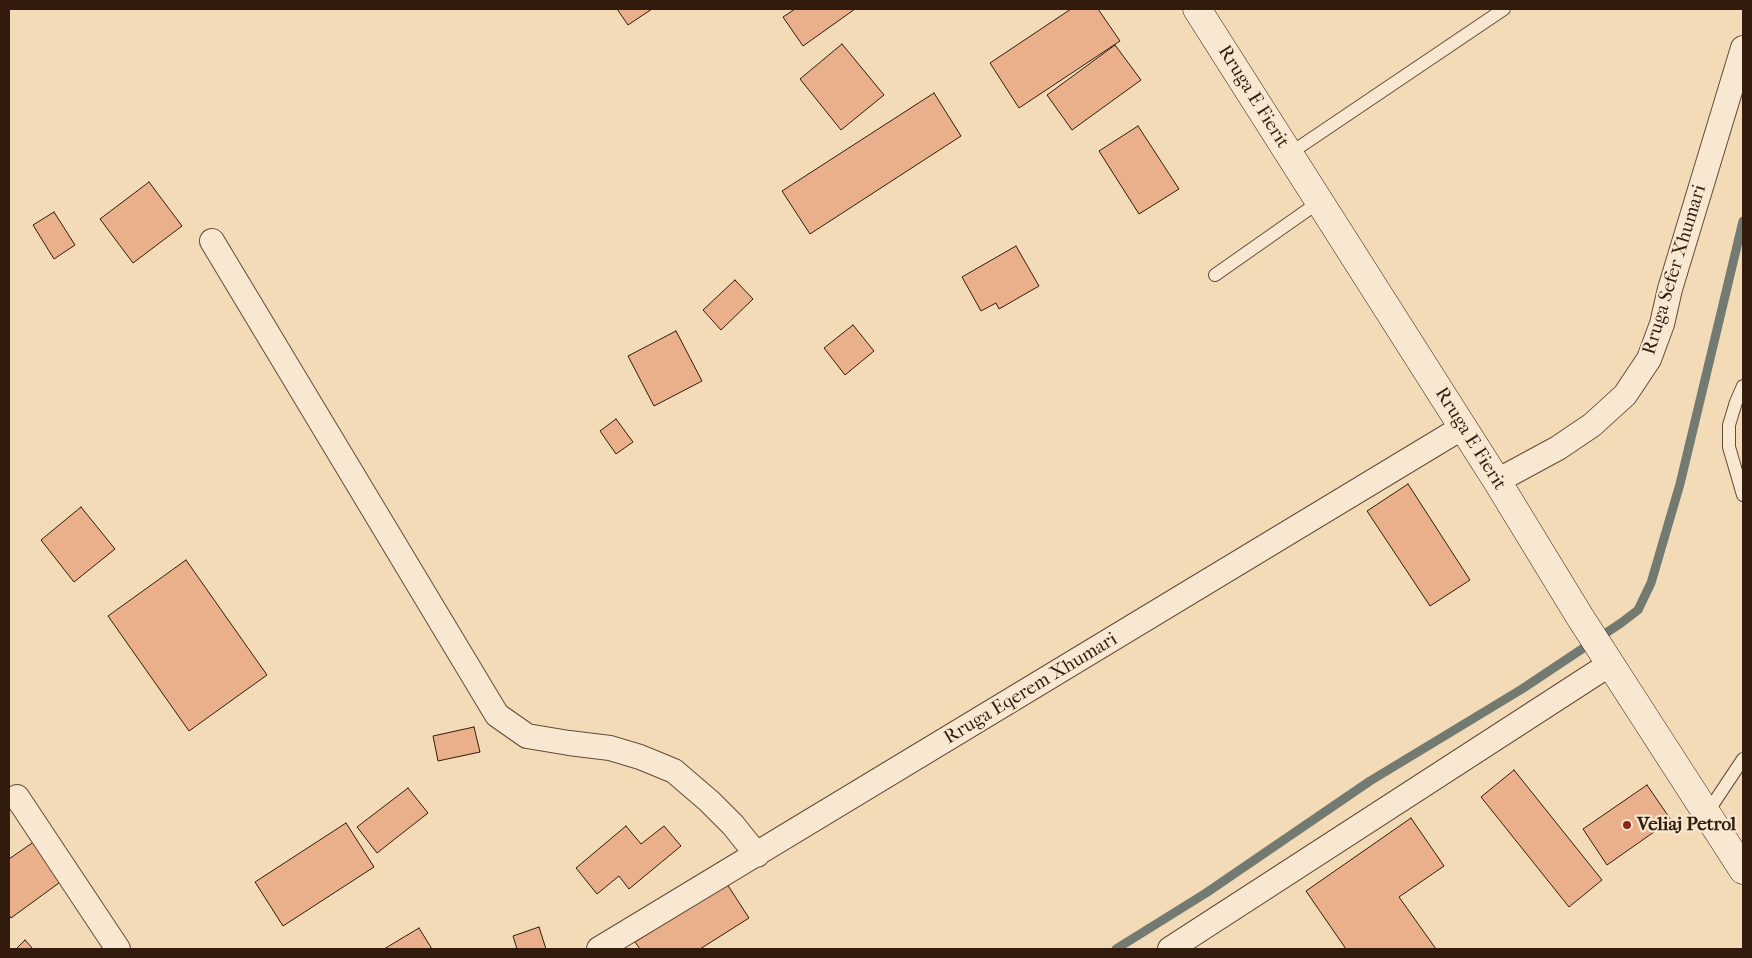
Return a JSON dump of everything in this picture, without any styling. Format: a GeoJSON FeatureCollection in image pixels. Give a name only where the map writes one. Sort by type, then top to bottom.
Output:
{"type":"FeatureCollection","features":[{"type":"Feature","properties":{"kind":"main road","name":"Rruga E Fierit"},"geometry":{"type":"LineString","coordinates":[[1197,9],[1463,427],[1580,617],[1743,870]]}},
{"type":"Feature","properties":{"kind":"street","name":"Rruga Sefer Xhumari"},"geometry":{"type":"LineString","coordinates":[[1497,481],[1558,448],[1592,424],[1624,395],[1648,359],[1662,324],[1670,289],[1743,48]]}},
{"type":"Feature","properties":{"kind":"street"},"geometry":{"type":"LineString","coordinates":[[212,240],[497,716],[528,736],[610,748],[640,756],[674,772],[709,800],[733,824],[757,855]]}},
{"type":"Feature","properties":{"kind":"street","name":"Rruga Eqerem Xhumari"},"geometry":{"type":"LineString","coordinates":[[599,949],[1463,427]]}},
{"type":"Feature","properties":{"kind":"street"},"geometry":{"type":"LineString","coordinates":[[1170,949],[1609,661]]}},
{"type":"Feature","properties":{"kind":"street"},"geometry":{"type":"LineString","coordinates":[[17,797],[118,949]]}},
{"type":"Feature","properties":{"kind":"lane"},"geometry":{"type":"LineString","coordinates":[[1289,154],[1504,9]]}},
{"type":"Feature","properties":{"kind":"lane"},"geometry":{"type":"LineString","coordinates":[[1215,275],[1319,202]]}},
{"type":"Feature","properties":{"kind":"lane"},"geometry":{"type":"LineString","coordinates":[[1743,386],[1729,425],[1729,447],[1743,495]]}},
{"type":"Feature","properties":{"kind":"lane"},"geometry":{"type":"LineString","coordinates":[[1707,813],[1743,759]]}},
{"type":"Feature","properties":{"kind":"building"},"geometry":{"type":"Polygon","coordinates":[[[617,9],[652,9],[628,25],[617,9]]]}},
{"type":"Feature","properties":{"kind":"building"},"geometry":{"type":"Polygon","coordinates":[[[795,9],[855,9],[803,46],[783,17],[795,9]]]}},
{"type":"Feature","properties":{"kind":"building"},"geometry":{"type":"Polygon","coordinates":[[[1071,9],[1098,9],[1120,41],[1019,108],[990,63],[1071,9]]]}},
{"type":"Feature","properties":{"kind":"building"},"geometry":{"type":"Polygon","coordinates":[[[842,44],[884,95],[841,130],[800,79],[842,44]]]}},
{"type":"Feature","properties":{"kind":"building"},"geometry":{"type":"Polygon","coordinates":[[[1115,45],[1141,80],[1072,130],[1047,95],[1115,45]]]}},
{"type":"Feature","properties":{"kind":"building"},"geometry":{"type":"Polygon","coordinates":[[[934,93],[961,136],[810,234],[782,191],[934,93]]]}},
{"type":"Feature","properties":{"kind":"building"},"geometry":{"type":"Polygon","coordinates":[[[1138,126],[1179,189],[1139,214],[1099,151],[1138,126]]]}},
{"type":"Feature","properties":{"kind":"building"},"geometry":{"type":"Polygon","coordinates":[[[149,182],[182,226],[133,263],[100,219],[149,182]]]}},
{"type":"Feature","properties":{"kind":"building"},"geometry":{"type":"Polygon","coordinates":[[[54,212],[75,245],[54,259],[33,225],[54,212]]]}},
{"type":"Feature","properties":{"kind":"building"},"geometry":{"type":"Polygon","coordinates":[[[1016,246],[1039,286],[999,309],[996,303],[981,311],[962,277],[1016,246]]]}},
{"type":"Feature","properties":{"kind":"building"},"geometry":{"type":"Polygon","coordinates":[[[735,280],[753,299],[721,330],[703,310],[735,280]]]}},
{"type":"Feature","properties":{"kind":"building"},"geometry":{"type":"Polygon","coordinates":[[[853,325],[874,351],[845,375],[824,348],[853,325]]]}},
{"type":"Feature","properties":{"kind":"building"},"geometry":{"type":"Polygon","coordinates":[[[676,331],[702,381],[654,406],[628,356],[676,331]]]}},
{"type":"Feature","properties":{"kind":"building"},"geometry":{"type":"Polygon","coordinates":[[[616,419],[633,442],[616,454],[600,431],[616,419]]]}},
{"type":"Feature","properties":{"kind":"building"},"geometry":{"type":"Polygon","coordinates":[[[1408,484],[1470,580],[1430,606],[1367,511],[1408,484]]]}},
{"type":"Feature","properties":{"kind":"building"},"geometry":{"type":"Polygon","coordinates":[[[81,507],[115,549],[74,582],[41,540],[81,507]]]}},
{"type":"Feature","properties":{"kind":"building"},"geometry":{"type":"Polygon","coordinates":[[[186,560],[267,675],[189,731],[108,616],[186,560]]]}},
{"type":"Feature","properties":{"kind":"building"},"geometry":{"type":"Polygon","coordinates":[[[474,727],[480,752],[438,761],[433,736],[474,727]]]}},
{"type":"Feature","properties":{"kind":"building"},"geometry":{"type":"Polygon","coordinates":[[[1514,770],[1602,880],[1569,907],[1481,797],[1514,770]]]}},
{"type":"Feature","properties":{"kind":"building","name":"Veliaj Petrol"},"geometry":{"type":"Polygon","coordinates":[[[1647,785],[1671,820],[1607,865],[1583,829],[1647,785]]]}},
{"type":"Feature","properties":{"kind":"building"},"geometry":{"type":"Polygon","coordinates":[[[408,788],[428,813],[377,853],[357,827],[408,788]]]}},
{"type":"Feature","properties":{"kind":"building"},"geometry":{"type":"Polygon","coordinates":[[[1411,818],[1444,866],[1399,897],[1436,949],[1346,949],[1306,891],[1411,818]]]}},
{"type":"Feature","properties":{"kind":"building"},"geometry":{"type":"Polygon","coordinates":[[[346,823],[374,867],[283,926],[255,882],[346,823]]]}},
{"type":"Feature","properties":{"kind":"building"},"geometry":{"type":"Polygon","coordinates":[[[626,826],[641,844],[664,826],[681,846],[629,889],[619,876],[597,894],[576,868],[626,826]]]}},
{"type":"Feature","properties":{"kind":"building"},"geometry":{"type":"Polygon","coordinates":[[[35,841],[63,880],[11,918],[9,915],[9,859],[35,841]]]}},
{"type":"Feature","properties":{"kind":"building"},"geometry":{"type":"Polygon","coordinates":[[[727,884],[749,918],[700,949],[640,949],[635,942],[727,884]]]}},
{"type":"Feature","properties":{"kind":"building"},"geometry":{"type":"Polygon","coordinates":[[[539,927],[546,949],[517,949],[513,936],[539,927]]]}},
{"type":"Feature","properties":{"kind":"building"},"geometry":{"type":"Polygon","coordinates":[[[419,928],[432,949],[384,949],[419,928]]]}},
{"type":"Feature","properties":{"kind":"building"},"geometry":{"type":"Polygon","coordinates":[[[25,940],[33,949],[16,949],[25,940]]]}},
{"type":"Feature","properties":{"kind":"waterway"},"geometry":{"type":"LineString","coordinates":[[1116,949],[1206,893],[1370,781],[1522,689],[1638,610],[1651,583],[1680,484],[1743,221]]}},
{"type":"Feature","properties":{"kind":"place","name":"Veliaj Petrol"},"geometry":{"type":"Point","coordinates":[1627,825]}}]}
